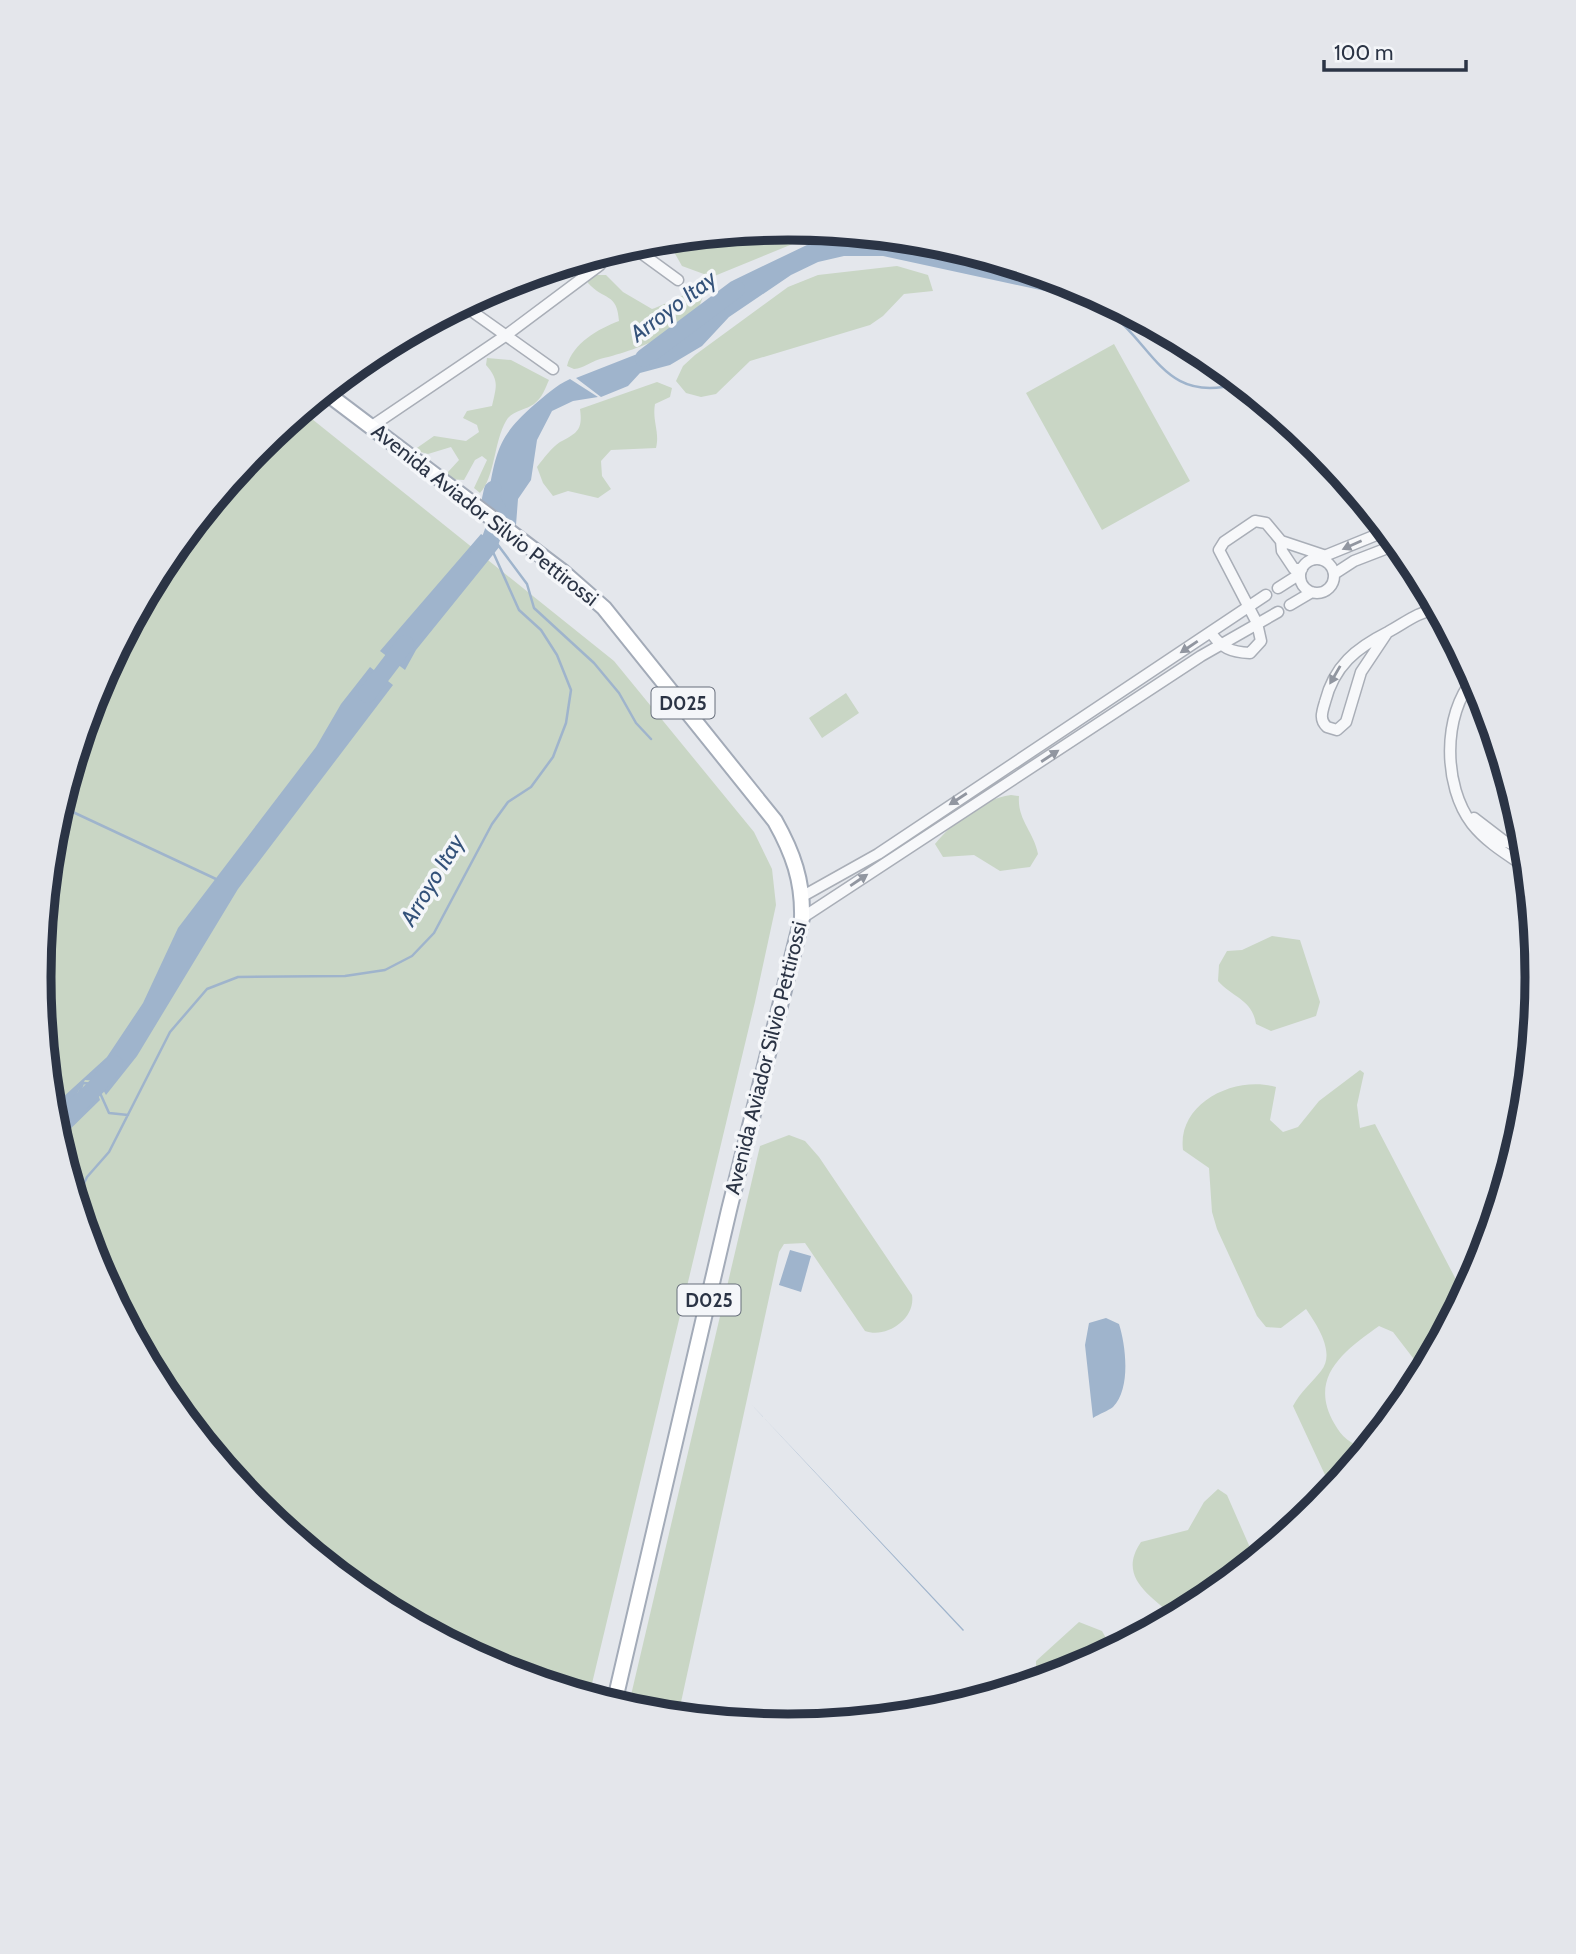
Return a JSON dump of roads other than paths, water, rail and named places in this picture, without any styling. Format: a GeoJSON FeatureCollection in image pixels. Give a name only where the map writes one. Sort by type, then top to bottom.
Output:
{"type":"FeatureCollection","features":[{"type":"Feature","properties":{"kind":"main road","name":"Avenida Aviador Silvio Pettirossi"},"geometry":{"type":"LineString","coordinates":[[333,397],[477,505],[604,608],[775,821],[791,850],[803,896],[802,918],[729,1210],[616,1694]]}},
{"type":"Feature","properties":{"kind":"street"},"geometry":{"type":"LineString","coordinates":[[643,254],[678,279]]}},
{"type":"Feature","properties":{"kind":"street"},"geometry":{"type":"LineString","coordinates":[[372,426],[505,336],[599,264]]}},
{"type":"Feature","properties":{"kind":"street"},"geometry":{"type":"LineString","coordinates":[[472,312],[553,369]]}},
{"type":"Feature","properties":{"kind":"street"},"geometry":{"type":"LineString","coordinates":[[1211,632],[1220,645],[1236,653],[1250,653],[1257,649],[1261,641],[1257,623],[1220,555],[1220,546],[1255,521],[1266,523],[1280,541],[1282,551],[1294,569],[1301,571]]}},
{"type":"Feature","properties":{"kind":"street"},"geometry":{"type":"LineString","coordinates":[[1278,588],[1301,571],[1308,562],[1377,534]]}},
{"type":"Feature","properties":{"kind":"street"},"geometry":{"type":"LineString","coordinates":[[1280,541],[1322,558],[1330,565],[1334,574],[1330,588],[1321,593],[1312,593],[1290,605]]}},
{"type":"Feature","properties":{"kind":"street"},"geometry":{"type":"LineString","coordinates":[[1334,574],[1354,561],[1387,548]]}},
{"type":"Feature","properties":{"kind":"street"},"geometry":{"type":"LineString","coordinates":[[1301,571],[1304,587],[1312,593]]}},
{"type":"Feature","properties":{"kind":"street"},"geometry":{"type":"LineString","coordinates":[[803,896],[878,854],[1266,595]]}},
{"type":"Feature","properties":{"kind":"street"},"geometry":{"type":"LineString","coordinates":[[802,918],[1220,645],[1278,612]]}},
{"type":"Feature","properties":{"kind":"street"},"geometry":{"type":"LineString","coordinates":[[1387,633],[1361,672],[1346,722],[1337,730],[1327,727],[1321,719],[1334,675],[1366,644],[1410,617],[1428,612]]}},
{"type":"Feature","properties":{"kind":"street"},"geometry":{"type":"LineString","coordinates":[[1467,690],[1459,703],[1453,724],[1451,765],[1458,802],[1473,825],[1492,844],[1515,859]]}},
{"type":"Feature","properties":{"kind":"street"},"geometry":{"type":"LineString","coordinates":[[1076,724],[1083,734]]}},
{"type":"Feature","properties":{"kind":"street"},"geometry":{"type":"LineString","coordinates":[[1458,794],[1485,829],[1513,844]]}},
{"type":"Feature","properties":{"kind":"water"},"geometry":{"type":"Polygon","coordinates":[[[816,241],[836,241],[932,254],[979,265],[1072,297],[883,256],[844,256],[818,262],[791,275],[729,317],[702,346],[670,365],[640,373],[628,386],[601,397],[576,378],[678,338],[705,319],[734,280],[816,241]]]}},
{"type":"Feature","properties":{"kind":"water"},"geometry":{"type":"Polygon","coordinates":[[[570,379],[598,397],[573,401],[552,411],[537,440],[531,480],[518,499],[516,525],[487,502],[500,448],[521,417],[551,391],[570,379]]]}},
{"type":"Feature","properties":{"kind":"water"},"geometry":{"type":"Polygon","coordinates":[[[481,534],[500,546],[416,650],[405,670],[380,651],[481,534]]]}},
{"type":"Feature","properties":{"kind":"water"},"geometry":{"type":"Polygon","coordinates":[[[370,667],[393,685],[238,889],[137,1056],[106,1095],[98,1081],[85,1080],[68,1109],[63,1111],[61,1099],[107,1057],[143,1003],[178,928],[316,747],[341,704],[370,667]]]}},
{"type":"Feature","properties":{"kind":"water"},"geometry":{"type":"Polygon","coordinates":[[[95,1086],[100,1100],[68,1132],[65,1118],[75,1111],[85,1087],[95,1086]]]}},
{"type":"Feature","properties":{"kind":"water"},"geometry":{"type":"Polygon","coordinates":[[[790,1250],[811,1256],[801,1292],[779,1285],[790,1250]]]}},
{"type":"Feature","properties":{"kind":"water"},"geometry":{"type":"Polygon","coordinates":[[[1106,1318],[1119,1324],[1124,1344],[1125,1379],[1123,1390],[1113,1407],[1093,1418],[1085,1345],[1089,1323],[1106,1318]]]}},
{"type":"Feature","properties":{"kind":"water"},"geometry":{"type":"Polygon","coordinates":[[[751,1404],[964,1630],[963,1631],[751,1404]]]}},
{"type":"Feature","properties":{"kind":"waterway","name":"Arroyo Itay"},"geometry":{"type":"LineString","coordinates":[[644,358],[736,289]]}},
{"type":"Feature","properties":{"kind":"waterway","name":"Arroyo Itay"},"geometry":{"type":"LineString","coordinates":[[1114,316],[1153,358],[1178,380],[1194,386],[1213,388],[1228,386]]}},
{"type":"Feature","properties":{"kind":"waterway","name":"Arroyo Itay"},"geometry":{"type":"LineString","coordinates":[[477,558],[489,544],[500,514],[491,499],[493,490]]}},
{"type":"Feature","properties":{"kind":"waterway"},"geometry":{"type":"LineString","coordinates":[[492,537],[527,584],[534,608],[594,663],[619,693],[636,723],[651,739]]}},
{"type":"Feature","properties":{"kind":"waterway","name":"Arroyo Itay"},"geometry":{"type":"LineString","coordinates":[[82,1188],[87,1177],[109,1152],[170,1032],[207,989],[238,977],[345,976],[385,970],[412,956],[434,933],[492,824],[508,802],[531,787],[553,757],[566,723],[571,690],[557,655],[541,630],[519,610],[493,552]]}},
{"type":"Feature","properties":{"kind":"waterway","name":"Arroyo Itay"},"geometry":{"type":"LineString","coordinates":[[367,694],[405,644]]}},
{"type":"Feature","properties":{"kind":"waterway"},"geometry":{"type":"LineString","coordinates":[[70,811],[216,879]]}},
{"type":"Feature","properties":{"kind":"waterway","name":"Arroyo Itay"},"geometry":{"type":"LineString","coordinates":[[64,1118],[97,1086],[114,1064]]}},
{"type":"Feature","properties":{"kind":"waterway"},"geometry":{"type":"LineString","coordinates":[[64,1113],[73,1109],[83,1083],[96,1084],[109,1113],[128,1115]]}}]}
